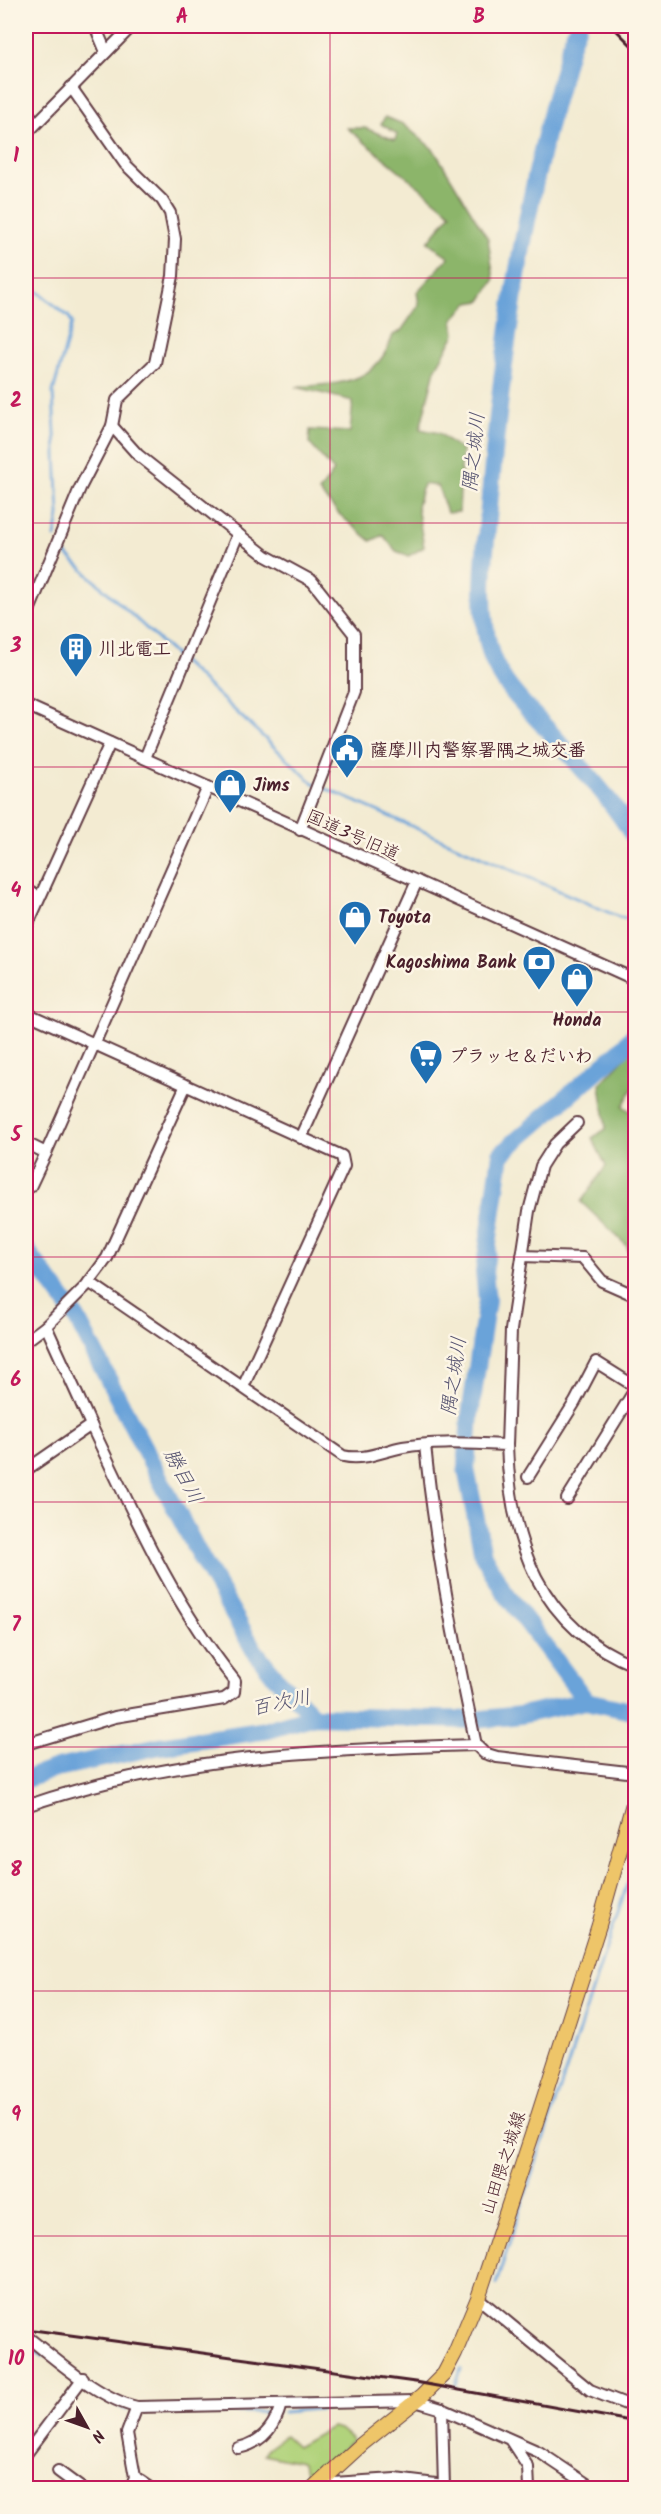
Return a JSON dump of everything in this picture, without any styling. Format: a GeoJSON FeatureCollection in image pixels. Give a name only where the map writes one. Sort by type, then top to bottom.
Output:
{"type":"FeatureCollection","features":[{"type":"Feature","properties":{"kind":"main road","name":"山田隈之城線"},"geometry":{"type":"LineString","coordinates":[[316,2486],[444,2374],[478,2298],[595,1936],[634,1801]]}},
{"type":"Feature","properties":{"kind":"street"},"geometry":{"type":"LineString","coordinates":[[95,26],[106,52]]}},
{"type":"Feature","properties":{"kind":"street"},"geometry":{"type":"LineString","coordinates":[[26,134],[132,26]]}},
{"type":"Feature","properties":{"kind":"street"},"geometry":{"type":"LineString","coordinates":[[26,618],[80,488],[112,426],[117,400],[155,363],[159,354],[173,276],[174,226],[162,200],[125,164],[71,87]]}},
{"type":"Feature","properties":{"kind":"street"},"geometry":{"type":"LineString","coordinates":[[26,111],[36,123]]}},
{"type":"Feature","properties":{"kind":"street"},"geometry":{"type":"LineString","coordinates":[[112,426],[138,455],[266,556],[312,581],[354,634],[354,692],[300,830]]}},
{"type":"Feature","properties":{"kind":"street"},"geometry":{"type":"LineString","coordinates":[[145,758],[238,534]]}},
{"type":"Feature","properties":{"kind":"street","name":"国道3号旧道"},"geometry":{"type":"LineString","coordinates":[[26,705],[632,978]]}},
{"type":"Feature","properties":{"kind":"street"},"geometry":{"type":"LineString","coordinates":[[26,928],[110,743]]}},
{"type":"Feature","properties":{"kind":"street"},"geometry":{"type":"LineString","coordinates":[[30,1187],[208,787]]}},
{"type":"Feature","properties":{"kind":"street"},"geometry":{"type":"LineString","coordinates":[[301,1138],[417,881]]}},
{"type":"Feature","properties":{"kind":"street"},"geometry":{"type":"LineString","coordinates":[[26,890],[39,897]]}},
{"type":"Feature","properties":{"kind":"street"},"geometry":{"type":"LineString","coordinates":[[26,1013],[342,1156],[344,1166],[243,1387]]}},
{"type":"Feature","properties":{"kind":"street"},"geometry":{"type":"LineString","coordinates":[[26,1341],[49,1324],[88,1284],[107,1258],[186,1085]]}},
{"type":"Feature","properties":{"kind":"street"},"geometry":{"type":"LineString","coordinates":[[578,1123],[555,1144],[541,1166],[528,1210],[511,1330],[504,1445],[511,1505],[526,1560],[539,1584],[563,1617],[588,1640],[601,1650],[636,1666]]}},
{"type":"Feature","properties":{"kind":"street"},"geometry":{"type":"LineString","coordinates":[[26,1143],[46,1153]]}},
{"type":"Feature","properties":{"kind":"street"},"geometry":{"type":"LineString","coordinates":[[522,1256],[583,1258],[602,1281],[636,1296]]}},
{"type":"Feature","properties":{"kind":"street"},"geometry":{"type":"LineString","coordinates":[[88,1284],[343,1456],[355,1459],[404,1447],[425,1445],[504,1445]]}},
{"type":"Feature","properties":{"kind":"street"},"geometry":{"type":"LineString","coordinates":[[26,1744],[115,1717],[224,1699],[234,1692],[236,1681],[188,1617],[155,1557],[91,1425],[49,1324]]}},
{"type":"Feature","properties":{"kind":"street"},"geometry":{"type":"LineString","coordinates":[[528,1477],[575,1402],[596,1362],[636,1388],[567,1499]]}},
{"type":"Feature","properties":{"kind":"street"},"geometry":{"type":"LineString","coordinates":[[26,1470],[91,1425]]}},
{"type":"Feature","properties":{"kind":"street"},"geometry":{"type":"LineString","coordinates":[[425,1445],[430,1492],[475,1743],[484,1753],[497,1757],[636,1773]]}},
{"type":"Feature","properties":{"kind":"street"},"geometry":{"type":"LineString","coordinates":[[26,1806],[105,1781],[212,1763],[337,1749],[475,1743]]}},
{"type":"Feature","properties":{"kind":"street"},"geometry":{"type":"LineString","coordinates":[[478,2298],[590,2390],[636,2408]]}},
{"type":"Feature","properties":{"kind":"street"},"geometry":{"type":"LineString","coordinates":[[26,2336],[80,2381],[137,2407],[279,2409],[415,2401],[442,2409],[538,2452],[593,2488]]}},
{"type":"Feature","properties":{"kind":"street"},"geometry":{"type":"LineString","coordinates":[[26,2454],[80,2381]]}},
{"type":"Feature","properties":{"kind":"street"},"geometry":{"type":"LineString","coordinates":[[131,2488],[135,2477],[127,2433],[137,2407]]}},
{"type":"Feature","properties":{"kind":"street"},"geometry":{"type":"LineString","coordinates":[[238,2448],[260,2440],[279,2409]]}},
{"type":"Feature","properties":{"kind":"street"},"geometry":{"type":"LineString","coordinates":[[316,2486],[395,2479],[444,2487],[442,2409]]}},
{"type":"Feature","properties":{"kind":"street"},"geometry":{"type":"LineString","coordinates":[[511,2440],[528,2467],[529,2488]]}},
{"type":"Feature","properties":{"kind":"street"},"geometry":{"type":"LineString","coordinates":[[58,2471],[81,2488]]}},
{"type":"Feature","properties":{"kind":"street"},"geometry":{"type":"LineString","coordinates":[[135,2477],[151,2488]]}},
{"type":"Feature","properties":{"kind":"green space"},"geometry":{"type":"Polygon","coordinates":[[[385,117],[403,124],[434,150],[488,239],[494,280],[481,301],[469,303],[453,319],[455,334],[435,370],[420,429],[439,433],[462,451],[459,512],[447,513],[438,486],[423,484],[417,507],[424,547],[409,556],[396,551],[383,535],[371,541],[339,514],[319,492],[334,471],[309,443],[310,430],[350,432],[353,401],[296,387],[355,379],[377,364],[386,352],[393,335],[401,331],[419,305],[417,292],[449,257],[428,242],[451,213],[347,128],[365,128],[395,140],[397,134],[381,124],[385,117]]]}},
{"type":"Feature","properties":{"kind":"green space"},"geometry":{"type":"Polygon","coordinates":[[[635,1047],[635,1084],[623,1106],[635,1115],[636,1270],[633,1270],[627,1246],[581,1202],[606,1166],[592,1138],[606,1129],[600,1084],[635,1047]]]}},
{"type":"Feature","properties":{"kind":"green space"},"geometry":{"type":"Polygon","coordinates":[[[332,2427],[340,2429],[353,2440],[310,2477],[301,2462],[264,2454],[267,2449],[285,2436],[297,2447],[332,2427]]]}},
{"type":"Feature","properties":{"kind":"waterway","name":"隅之城川"},"geometry":{"type":"LineString","coordinates":[[578,26],[570,47],[546,136],[515,290],[495,445],[485,555],[484,616],[491,654],[501,675],[595,783],[636,840]]}},
{"type":"Feature","properties":{"kind":"waterway"},"geometry":{"type":"LineString","coordinates":[[26,282],[69,317],[72,323],[53,392],[59,515],[55,537]]}},
{"type":"Feature","properties":{"kind":"waterway"},"geometry":{"type":"LineString","coordinates":[[60,545],[64,552],[313,783],[619,917],[636,920]]}},
{"type":"Feature","properties":{"kind":"waterway","name":"隅之城川"},"geometry":{"type":"LineString","coordinates":[[636,1033],[621,1050],[501,1154],[484,1272],[487,1300],[470,1415],[466,1469],[483,1555],[503,1590],[586,1701],[636,1712]]}},
{"type":"Feature","properties":{"kind":"waterway","name":"勝目川"},"geometry":{"type":"LineString","coordinates":[[26,1249],[76,1317],[201,1558],[254,1650],[276,1678],[314,1716]]}},
{"type":"Feature","properties":{"kind":"waterway","name":"百次川"},"geometry":{"type":"LineString","coordinates":[[26,1779],[57,1768],[160,1746],[267,1730],[314,1716],[474,1720],[521,1715],[586,1701]]}},
{"type":"Feature","properties":{"kind":"waterway"},"geometry":{"type":"LineString","coordinates":[[496,2284],[636,1857]]}},
{"type":"Feature","properties":{"kind":"waterway"},"geometry":{"type":"LineString","coordinates":[[26,2343],[43,2356]]}},
{"type":"Feature","properties":{"kind":"waterway"},"geometry":{"type":"LineString","coordinates":[[456,2385],[461,2369]]}},
{"type":"Feature","properties":{"kind":"waterway"},"geometry":{"type":"LineString","coordinates":[[105,2400],[126,2410]]}},
{"type":"Feature","properties":{"kind":"waterway"},"geometry":{"type":"LineString","coordinates":[[283,2412],[330,2408]]}},
{"type":"Feature","properties":{"kind":"waterway"},"geometry":{"type":"LineString","coordinates":[[163,2412],[276,2412]]}},
{"type":"Feature","properties":{"kind":"railway"},"geometry":{"type":"LineString","coordinates":[[612,26],[636,50]]}},
{"type":"Feature","properties":{"kind":"railway"},"geometry":{"type":"LineString","coordinates":[[26,2329],[415,2382],[636,2422]]}},
{"type":"Feature","properties":{"kind":"place","name":"川北電工"},"geometry":{"type":"Point","coordinates":[76,678]}},
{"type":"Feature","properties":{"kind":"place","name":"薩摩川内警察署隅之城交番"},"geometry":{"type":"Point","coordinates":[347,779]}},
{"type":"Feature","properties":{"kind":"place","name":"Jims"},"geometry":{"type":"Point","coordinates":[230,814]}},
{"type":"Feature","properties":{"kind":"place","name":"Toyota"},"geometry":{"type":"Point","coordinates":[355,946]}},
{"type":"Feature","properties":{"kind":"place","name":"Kagoshima Bank"},"geometry":{"type":"Point","coordinates":[539,991]}},
{"type":"Feature","properties":{"kind":"place","name":"Honda"},"geometry":{"type":"Point","coordinates":[577,1008]}},
{"type":"Feature","properties":{"kind":"place","name":"プラッセ＆だいわ"},"geometry":{"type":"Point","coordinates":[426,1085]}}]}
